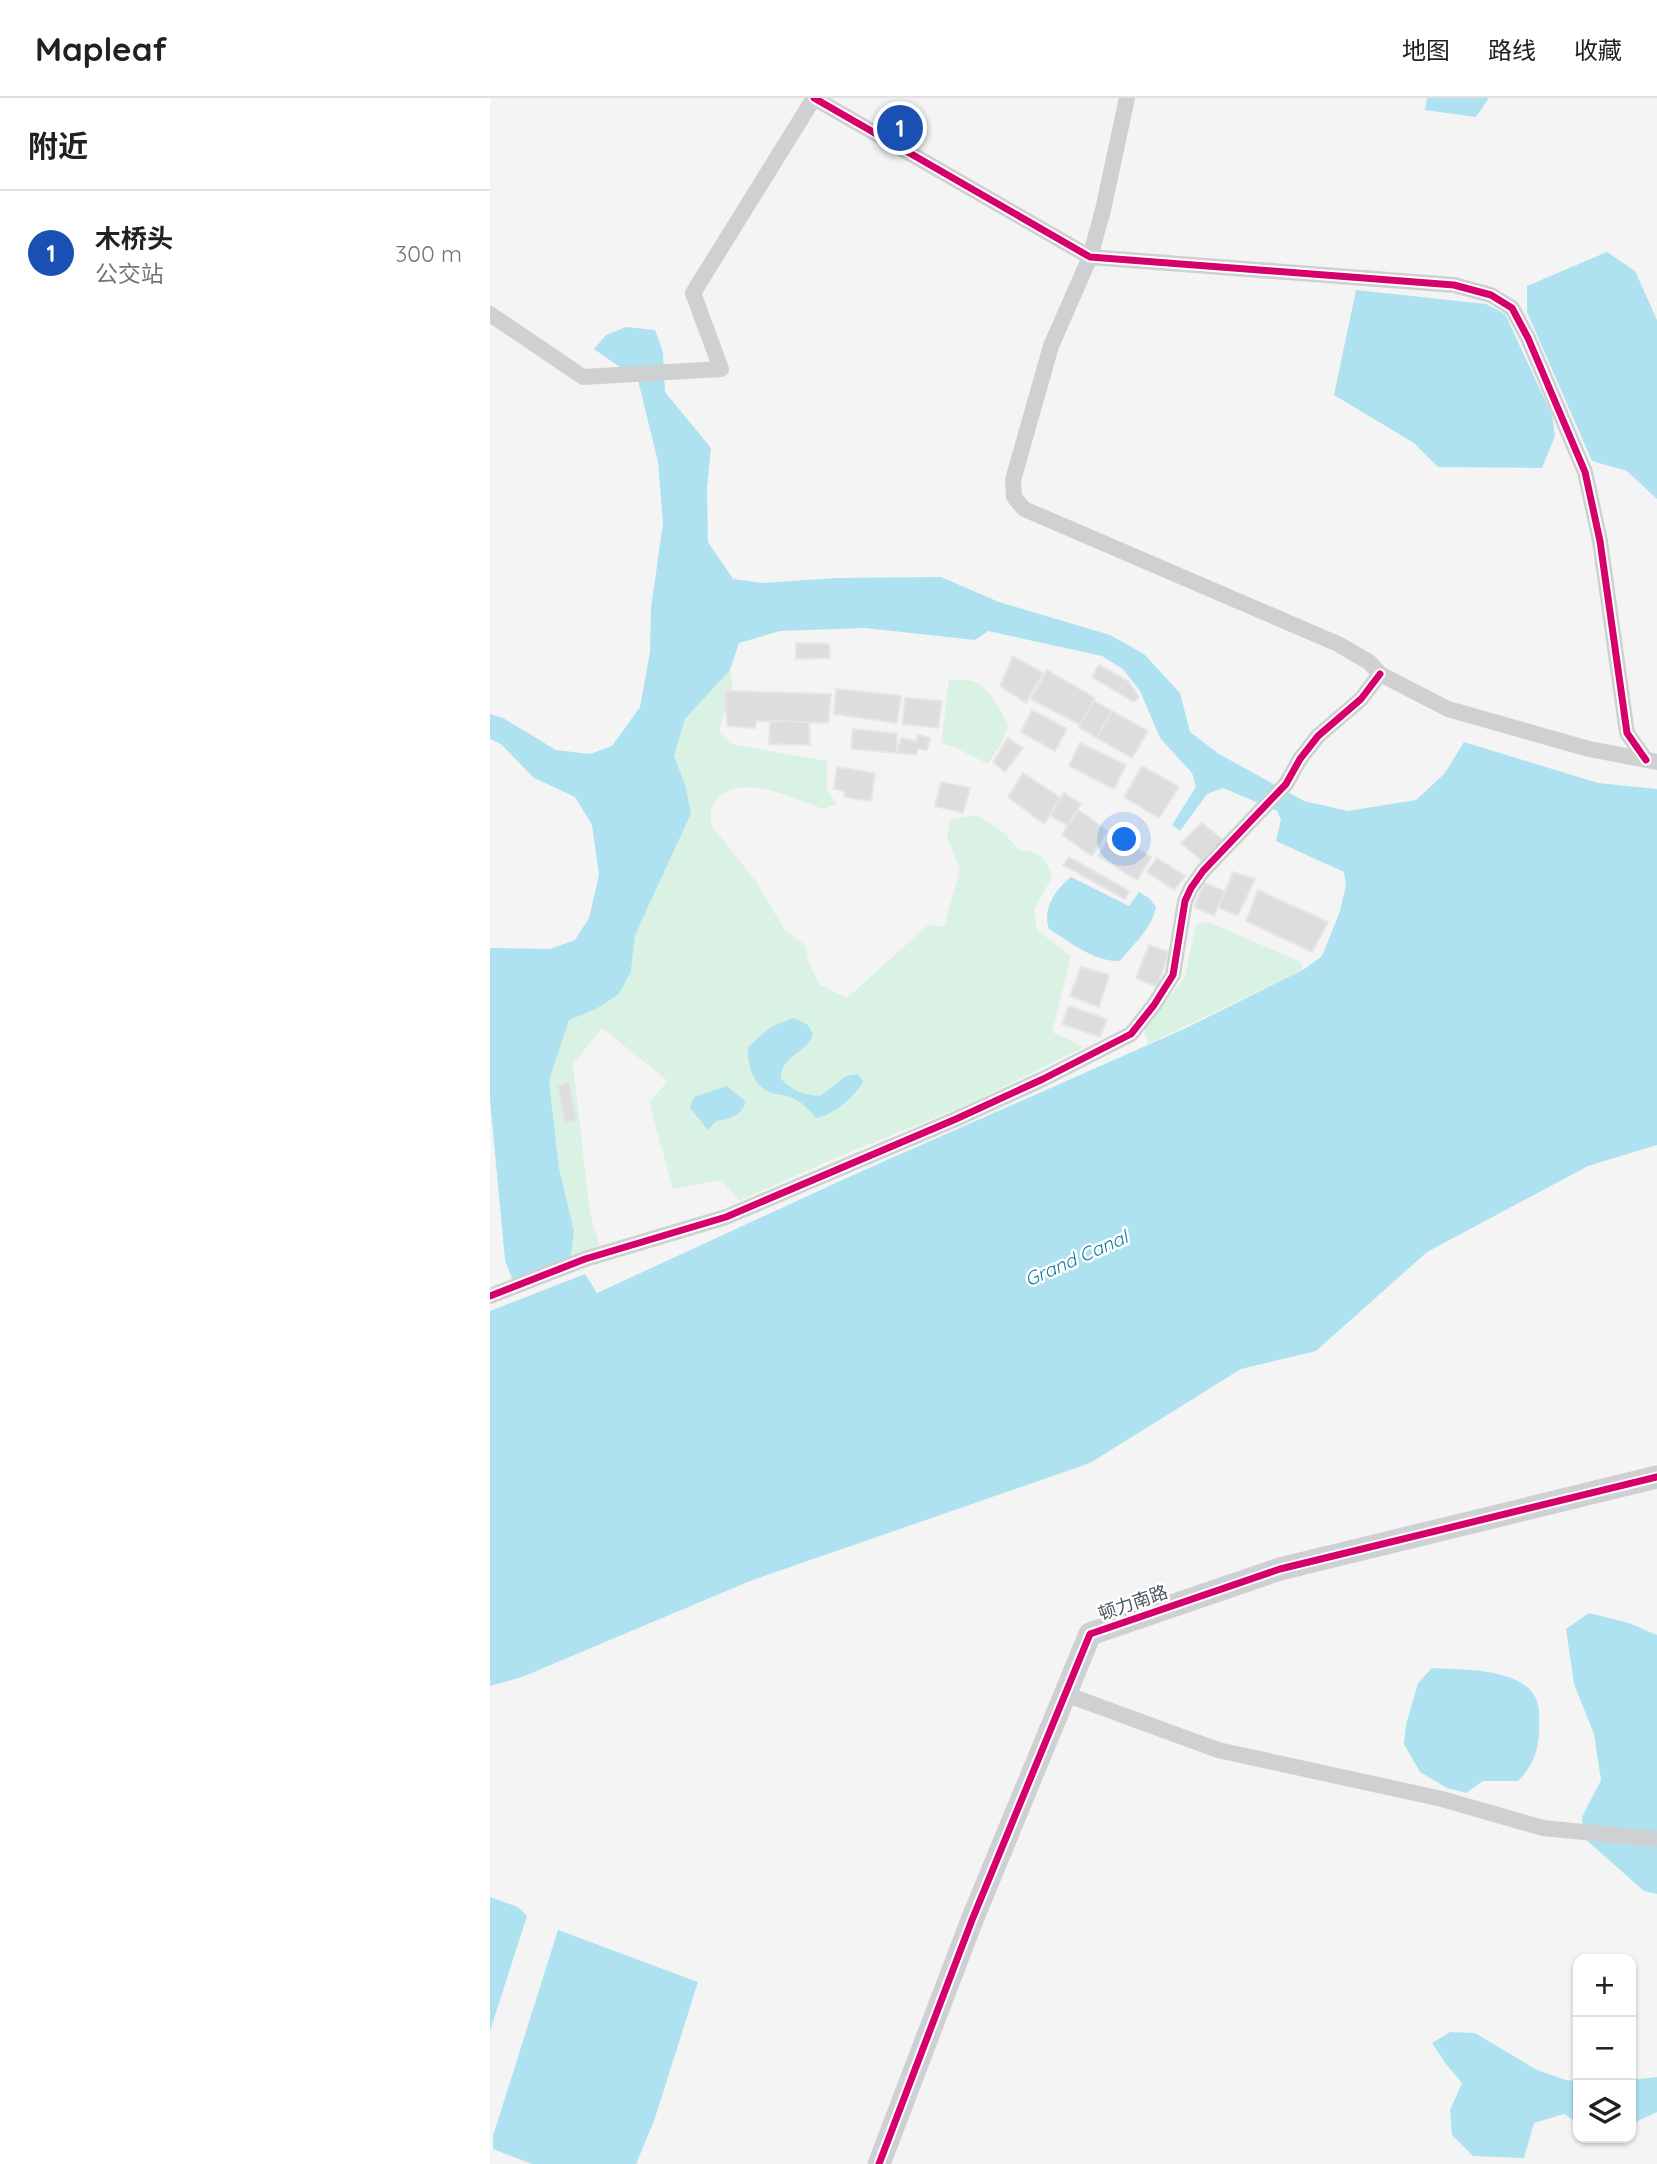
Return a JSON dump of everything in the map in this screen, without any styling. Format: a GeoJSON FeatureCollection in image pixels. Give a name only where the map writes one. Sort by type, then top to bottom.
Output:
{"type":"FeatureCollection","features":[{"type":"Feature","properties":{"kind":"street"},"geometry":{"type":"LineString","coordinates":[[490,314],[583,377],[721,369],[693,293],[814,98],[1090,257],[1454,285],[1492,295],[1512,309],[1528,338],[1585,472],[1600,541],[1628,733],[1651,761]]}},
{"type":"Feature","properties":{"kind":"street"},"geometry":{"type":"LineString","coordinates":[[1126,98],[1090,257],[1051,346],[1013,480],[1014,497],[1024,509],[1338,644],[1369,662],[1380,674],[1448,709],[1589,749],[1651,761]]}},
{"type":"Feature","properties":{"kind":"street"},"geometry":{"type":"LineString","coordinates":[[490,1296],[585,1259],[726,1217],[957,1119],[1130,1034],[1154,1005],[1173,975],[1185,901],[1191,888],[1203,871],[1286,784],[1300,758],[1318,736],[1361,699],[1380,674]]}},
{"type":"Feature","properties":{"kind":"street","name":"顿力南路"},"geometry":{"type":"LineString","coordinates":[[879,2164],[972,1920],[1090,1634],[1280,1569],[1657,1477]]}},
{"type":"Feature","properties":{"kind":"street"},"geometry":{"type":"LineString","coordinates":[[1065,1694],[1218,1750],[1442,1799],[1543,1828],[1657,1839]]}},
{"type":"Feature","properties":{"kind":"green space"},"geometry":{"type":"Polygon","coordinates":[[[730,670],[733,682],[719,732],[731,744],[827,761],[827,790],[837,804],[823,809],[780,793],[747,787],[732,789],[720,796],[711,814],[711,825],[757,883],[784,929],[805,945],[810,966],[820,985],[847,998],[928,925],[944,927],[960,869],[947,837],[951,819],[977,815],[1003,832],[1019,850],[1041,856],[1047,864],[1052,877],[1034,910],[1037,930],[1071,956],[1052,1032],[1084,1047],[967,1105],[842,1155],[739,1201],[721,1180],[673,1189],[649,1102],[668,1081],[602,1028],[573,1064],[590,1213],[599,1244],[569,1271],[574,1231],[559,1168],[549,1080],[569,1020],[596,1009],[631,971],[635,935],[691,815],[685,784],[674,756],[685,719],[730,670]]]}},
{"type":"Feature","properties":{"kind":"green space"},"geometry":{"type":"Polygon","coordinates":[[[949,680],[969,680],[984,688],[994,699],[1008,725],[1003,741],[988,764],[941,743],[949,680]]]}},
{"type":"Feature","properties":{"kind":"green space"},"geometry":{"type":"Polygon","coordinates":[[[1208,922],[1301,962],[1303,970],[1148,1044],[1144,1030],[1185,977],[1196,924],[1208,922]]]}},
{"type":"Feature","properties":{"kind":"water"},"geometry":{"type":"Polygon","coordinates":[[[1427,98],[1489,98],[1476,117],[1425,110],[1427,98]]]}},
{"type":"Feature","properties":{"kind":"water"},"geometry":{"type":"Polygon","coordinates":[[[1607,252],[1635,271],[1657,320],[1657,499],[1627,471],[1592,461],[1527,312],[1527,286],[1607,252]]]}},
{"type":"Feature","properties":{"kind":"water"},"geometry":{"type":"Polygon","coordinates":[[[1356,290],[1486,304],[1505,314],[1552,415],[1555,436],[1542,468],[1438,467],[1414,443],[1334,395],[1356,290]]]}},
{"type":"Feature","properties":{"kind":"water","name":"Grand Canal"},"geometry":{"type":"Polygon","coordinates":[[[626,327],[655,330],[663,352],[665,392],[711,448],[707,488],[708,542],[733,579],[763,583],[836,578],[941,577],[999,602],[1110,635],[1144,654],[1180,693],[1190,732],[1219,754],[1304,801],[1348,811],[1416,800],[1445,773],[1464,742],[1598,783],[1657,789],[1657,1145],[1588,1166],[1427,1252],[1316,1351],[1241,1369],[1090,1463],[750,1581],[522,1677],[490,1686],[490,1311],[585,1274],[597,1293],[851,1176],[1184,1029],[1303,970],[1322,956],[1340,911],[1346,885],[1344,872],[1276,841],[1281,820],[1277,811],[1223,788],[1207,794],[1180,831],[1172,825],[1196,787],[1192,773],[1160,738],[1140,691],[1123,669],[1102,656],[988,631],[975,640],[865,628],[780,631],[739,643],[730,670],[685,719],[674,756],[685,784],[691,814],[635,935],[631,971],[619,994],[596,1009],[569,1020],[549,1080],[559,1168],[574,1231],[569,1271],[517,1291],[505,1260],[490,1100],[490,948],[550,949],[575,940],[589,918],[599,875],[592,825],[575,797],[534,778],[501,744],[490,739],[490,714],[503,718],[556,750],[590,754],[612,746],[640,707],[650,652],[651,608],[663,523],[658,462],[638,380],[594,349],[606,335],[626,327]]]}},
{"type":"Feature","properties":{"kind":"water"},"geometry":{"type":"Polygon","coordinates":[[[1071,877],[1129,906],[1139,892],[1149,898],[1156,907],[1146,929],[1120,961],[1092,955],[1049,929],[1049,906],[1060,887],[1071,877]]]}},
{"type":"Feature","properties":{"kind":"water"},"geometry":{"type":"Polygon","coordinates":[[[793,1018],[807,1024],[813,1034],[805,1047],[785,1065],[781,1079],[785,1083],[799,1092],[820,1096],[846,1076],[858,1074],[863,1082],[843,1105],[816,1118],[798,1101],[762,1087],[752,1072],[748,1059],[748,1047],[771,1027],[793,1018]]]}},
{"type":"Feature","properties":{"kind":"water"},"geometry":{"type":"Polygon","coordinates":[[[727,1086],[746,1102],[744,1107],[731,1118],[716,1121],[708,1130],[690,1108],[694,1097],[727,1086]]]}},
{"type":"Feature","properties":{"kind":"water"},"geometry":{"type":"Polygon","coordinates":[[[1589,1613],[1629,1623],[1657,1635],[1657,1894],[1644,1891],[1584,1838],[1582,1817],[1601,1780],[1594,1734],[1574,1684],[1566,1629],[1589,1613]]]}},
{"type":"Feature","properties":{"kind":"water"},"geometry":{"type":"Polygon","coordinates":[[[1432,1668],[1477,1671],[1509,1677],[1522,1683],[1532,1693],[1539,1710],[1538,1743],[1531,1764],[1518,1781],[1483,1781],[1466,1793],[1447,1788],[1420,1772],[1404,1744],[1406,1725],[1418,1683],[1432,1668]]]}},
{"type":"Feature","properties":{"kind":"water"},"geometry":{"type":"Polygon","coordinates":[[[490,1897],[518,1907],[527,1916],[490,2031],[490,1897]]]}},
{"type":"Feature","properties":{"kind":"water"},"geometry":{"type":"Polygon","coordinates":[[[558,1930],[698,1982],[654,2121],[636,2164],[532,2164],[493,2149],[493,2136],[558,1930]]]}},
{"type":"Feature","properties":{"kind":"water"},"geometry":{"type":"Polygon","coordinates":[[[1450,2032],[1475,2033],[1537,2070],[1573,2081],[1573,2120],[1564,2114],[1534,2123],[1524,2158],[1473,2156],[1452,2135],[1450,2110],[1462,2083],[1432,2043],[1450,2032]]]}},
{"type":"Feature","properties":{"kind":"water"},"geometry":{"type":"Polygon","coordinates":[[[1657,2077],[1657,2112],[1636,2122],[1636,2080],[1657,2077]]]}},
{"type":"Feature","properties":{"kind":"building"},"geometry":{"type":"Polygon","coordinates":[[[796,643],[829,644],[830,658],[796,659],[796,643]]]}},
{"type":"Feature","properties":{"kind":"building"},"geometry":{"type":"Polygon","coordinates":[[[1013,656],[1043,673],[1026,703],[1000,686],[1013,656]]]}},
{"type":"Feature","properties":{"kind":"building"},"geometry":{"type":"Polygon","coordinates":[[[1099,665],[1128,681],[1139,697],[1134,702],[1092,677],[1099,665]]]}},
{"type":"Feature","properties":{"kind":"building"},"geometry":{"type":"Polygon","coordinates":[[[1047,670],[1095,698],[1080,725],[1031,699],[1047,670]]]}},
{"type":"Feature","properties":{"kind":"building"},"geometry":{"type":"Polygon","coordinates":[[[836,689],[901,696],[897,723],[834,714],[836,689]]]}},
{"type":"Feature","properties":{"kind":"building"},"geometry":{"type":"Polygon","coordinates":[[[725,691],[831,694],[828,723],[756,721],[755,728],[727,726],[725,691]]]}},
{"type":"Feature","properties":{"kind":"building"},"geometry":{"type":"Polygon","coordinates":[[[905,698],[942,701],[938,728],[902,724],[905,698]]]}},
{"type":"Feature","properties":{"kind":"building"},"geometry":{"type":"Polygon","coordinates":[[[1094,701],[1112,711],[1097,738],[1079,727],[1094,701]]]}},
{"type":"Feature","properties":{"kind":"building"},"geometry":{"type":"Polygon","coordinates":[[[1032,710],[1067,729],[1055,751],[1021,732],[1032,710]]]}},
{"type":"Feature","properties":{"kind":"building"},"geometry":{"type":"Polygon","coordinates":[[[1112,711],[1148,731],[1132,758],[1097,738],[1112,711]]]}},
{"type":"Feature","properties":{"kind":"building"},"geometry":{"type":"Polygon","coordinates":[[[770,721],[809,722],[810,745],[769,744],[770,721]]]}},
{"type":"Feature","properties":{"kind":"building"},"geometry":{"type":"Polygon","coordinates":[[[853,729],[897,734],[897,753],[851,749],[853,729]]]}},
{"type":"Feature","properties":{"kind":"building"},"geometry":{"type":"Polygon","coordinates":[[[918,735],[930,738],[927,750],[918,749],[916,755],[897,753],[901,738],[916,741],[918,735]]]}},
{"type":"Feature","properties":{"kind":"building"},"geometry":{"type":"Polygon","coordinates":[[[1008,738],[1023,748],[1005,772],[993,762],[1008,738]]]}},
{"type":"Feature","properties":{"kind":"building"},"geometry":{"type":"Polygon","coordinates":[[[1080,743],[1126,765],[1114,789],[1069,766],[1080,743]]]}},
{"type":"Feature","properties":{"kind":"building"},"geometry":{"type":"Polygon","coordinates":[[[1142,766],[1179,787],[1159,818],[1124,797],[1142,766]]]}},
{"type":"Feature","properties":{"kind":"building"},"geometry":{"type":"Polygon","coordinates":[[[837,767],[875,773],[871,801],[845,797],[844,791],[834,789],[837,767]]]}},
{"type":"Feature","properties":{"kind":"building"},"geometry":{"type":"Polygon","coordinates":[[[1023,773],[1061,798],[1044,824],[1008,797],[1023,773]]]}},
{"type":"Feature","properties":{"kind":"building"},"geometry":{"type":"Polygon","coordinates":[[[941,782],[970,788],[963,813],[935,806],[941,782]]]}},
{"type":"Feature","properties":{"kind":"building"},"geometry":{"type":"Polygon","coordinates":[[[1064,793],[1081,804],[1068,826],[1050,815],[1064,793]]]}},
{"type":"Feature","properties":{"kind":"building"},"geometry":{"type":"Polygon","coordinates":[[[1078,810],[1108,831],[1092,856],[1062,835],[1078,810]]]}},
{"type":"Feature","properties":{"kind":"building"},"geometry":{"type":"Polygon","coordinates":[[[1202,823],[1224,841],[1202,861],[1181,843],[1202,823]]]}},
{"type":"Feature","properties":{"kind":"building"},"geometry":{"type":"Polygon","coordinates":[[[1111,833],[1151,857],[1137,880],[1098,856],[1111,833]]]}},
{"type":"Feature","properties":{"kind":"building"},"geometry":{"type":"Polygon","coordinates":[[[1069,857],[1129,891],[1125,899],[1063,865],[1069,857]]]}},
{"type":"Feature","properties":{"kind":"building"},"geometry":{"type":"Polygon","coordinates":[[[1157,858],[1185,876],[1174,890],[1147,872],[1157,858]]]}},
{"type":"Feature","properties":{"kind":"building"},"geometry":{"type":"Polygon","coordinates":[[[1233,872],[1255,879],[1238,915],[1218,908],[1233,872]]]}},
{"type":"Feature","properties":{"kind":"building"},"geometry":{"type":"Polygon","coordinates":[[[1204,883],[1225,891],[1214,916],[1194,907],[1204,883]]]}},
{"type":"Feature","properties":{"kind":"building"},"geometry":{"type":"Polygon","coordinates":[[[1258,890],[1328,922],[1312,952],[1246,921],[1258,890]]]}},
{"type":"Feature","properties":{"kind":"building"},"geometry":{"type":"Polygon","coordinates":[[[1149,945],[1169,952],[1157,987],[1136,978],[1149,945]]]}},
{"type":"Feature","properties":{"kind":"building"},"geometry":{"type":"Polygon","coordinates":[[[1081,967],[1109,975],[1099,1007],[1070,996],[1081,967]]]}},
{"type":"Feature","properties":{"kind":"building"},"geometry":{"type":"Polygon","coordinates":[[[1069,1006],[1107,1019],[1100,1037],[1062,1024],[1069,1006]]]}},
{"type":"Feature","properties":{"kind":"building"},"geometry":{"type":"Polygon","coordinates":[[[569,1082],[577,1120],[565,1123],[557,1086],[569,1082]]]}},
{"type":"Feature","properties":{"kind":"cycle path"},"geometry":{"type":"LineString","coordinates":[[814,98],[1090,257],[1454,285],[1491,295],[1512,308],[1528,338],[1585,472],[1600,541],[1627,733],[1646,760]]}},
{"type":"Feature","properties":{"kind":"cycle path"},"geometry":{"type":"LineString","coordinates":[[490,1296],[585,1259],[726,1217],[956,1119],[1131,1034],[1173,975],[1185,901],[1191,888],[1203,871],[1286,784],[1300,759],[1318,736],[1361,699],[1380,674]]}},
{"type":"Feature","properties":{"kind":"cycle path"},"geometry":{"type":"LineString","coordinates":[[879,2164],[972,1920],[1090,1634],[1280,1569],[1657,1477]]}},
{"type":"Feature","properties":{"kind":"place","name":"木桥头"},"geometry":{"type":"Point","coordinates":[900,128]}}]}
